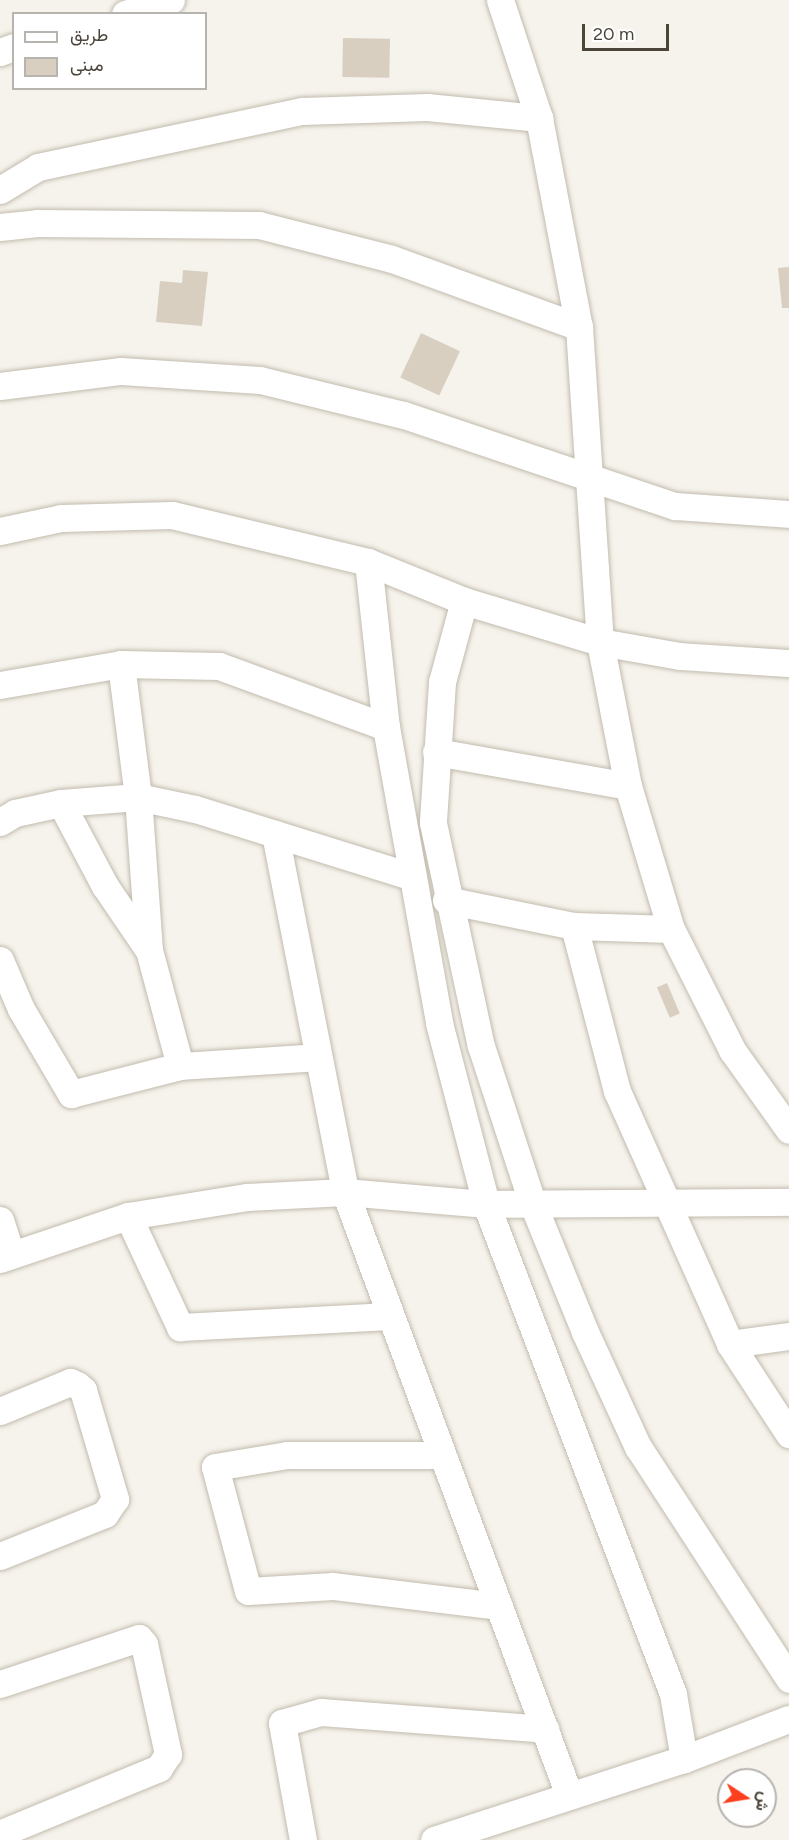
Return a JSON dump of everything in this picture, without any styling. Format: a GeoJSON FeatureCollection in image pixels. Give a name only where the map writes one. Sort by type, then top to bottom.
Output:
{"type":"FeatureCollection","features":[{"type":"Feature","properties":{"kind":"street"},"geometry":{"type":"LineString","coordinates":[[131,12],[171,0]]}},
{"type":"Feature","properties":{"kind":"street"},"geometry":{"type":"LineString","coordinates":[[500,0],[539,118],[579,327],[600,642],[628,786],[671,929],[732,1050],[789,1130]]}},
{"type":"Feature","properties":{"kind":"street"},"geometry":{"type":"LineString","coordinates":[[0,190],[38,167],[302,111],[427,107],[539,118]]}},
{"type":"Feature","properties":{"kind":"street"},"geometry":{"type":"LineString","coordinates":[[0,226],[37,223],[259,225],[392,259],[579,327]]}},
{"type":"Feature","properties":{"kind":"street"},"geometry":{"type":"LineString","coordinates":[[0,386],[121,371],[260,380],[404,415],[675,506],[789,514]]}},
{"type":"Feature","properties":{"kind":"street"},"geometry":{"type":"LineString","coordinates":[[0,531],[61,518],[172,515],[368,562],[464,601],[600,642],[680,656],[789,663]]}},
{"type":"Feature","properties":{"kind":"street"},"geometry":{"type":"LineString","coordinates":[[368,562],[386,727],[412,877],[439,1023],[486,1204],[673,1694],[684,1759]]}},
{"type":"Feature","properties":{"kind":"street"},"geometry":{"type":"LineString","coordinates":[[464,601],[442,682],[432,823],[446,900],[481,1046],[533,1203],[585,1332],[638,1447],[789,1678]]}},
{"type":"Feature","properties":{"kind":"street"},"geometry":{"type":"LineString","coordinates":[[0,685],[121,664],[219,666],[386,727]]}},
{"type":"Feature","properties":{"kind":"street"},"geometry":{"type":"LineString","coordinates":[[121,664],[138,797],[149,950],[180,1066]]}},
{"type":"Feature","properties":{"kind":"street"},"geometry":{"type":"LineString","coordinates":[[436,752],[628,786]]}},
{"type":"Feature","properties":{"kind":"street"},"geometry":{"type":"LineString","coordinates":[[0,822],[15,813],[61,803],[138,797],[195,809],[412,877]]}},
{"type":"Feature","properties":{"kind":"street"},"geometry":{"type":"LineString","coordinates":[[61,803],[105,886],[149,950]]}},
{"type":"Feature","properties":{"kind":"street"},"geometry":{"type":"LineString","coordinates":[[275,834],[345,1192],[569,1795]]}},
{"type":"Feature","properties":{"kind":"street"},"geometry":{"type":"LineString","coordinates":[[446,900],[574,926],[671,929]]}},
{"type":"Feature","properties":{"kind":"street"},"geometry":{"type":"LineString","coordinates":[[574,926],[616,1091],[665,1205],[730,1344],[789,1434]]}},
{"type":"Feature","properties":{"kind":"street"},"geometry":{"type":"LineString","coordinates":[[0,960],[21,1009],[71,1094],[180,1066],[318,1057]]}},
{"type":"Feature","properties":{"kind":"street"},"geometry":{"type":"LineString","coordinates":[[0,1220],[6,1256],[128,1216],[247,1197],[345,1192],[486,1204],[665,1205],[789,1202]]}},
{"type":"Feature","properties":{"kind":"street"},"geometry":{"type":"LineString","coordinates":[[128,1216],[180,1327],[390,1316]]}},
{"type":"Feature","properties":{"kind":"street"},"geometry":{"type":"LineString","coordinates":[[730,1344],[789,1336]]}},
{"type":"Feature","properties":{"kind":"street"},"geometry":{"type":"LineString","coordinates":[[0,1411],[70,1382],[77,1385],[83,1390],[115,1499],[105,1514],[0,1556]]}},
{"type":"Feature","properties":{"kind":"street"},"geometry":{"type":"LineString","coordinates":[[442,1455],[287,1455],[215,1467],[248,1591],[333,1586],[499,1606]]}},
{"type":"Feature","properties":{"kind":"street"},"geometry":{"type":"LineString","coordinates":[[0,1684],[139,1638],[144,1644],[168,1754],[163,1765],[154,1770],[5,1827]]}},
{"type":"Feature","properties":{"kind":"street"},"geometry":{"type":"LineString","coordinates":[[303,1840],[282,1723],[321,1712],[544,1729]]}},
{"type":"Feature","properties":{"kind":"street"},"geometry":{"type":"LineString","coordinates":[[434,1840],[684,1759],[789,1719]]}},
{"type":"Feature","properties":{"kind":"building"},"geometry":{"type":"Polygon","coordinates":[[[343,38],[390,39],[389,78],[342,77],[343,38]]]}},
{"type":"Feature","properties":{"kind":"building"},"geometry":{"type":"Polygon","coordinates":[[[789,267],[789,308],[782,308],[778,268],[789,267]]]}},
{"type":"Feature","properties":{"kind":"building"},"geometry":{"type":"Polygon","coordinates":[[[183,270],[208,272],[202,326],[156,322],[160,281],[182,283],[183,270]]]}},
{"type":"Feature","properties":{"kind":"building"},"geometry":{"type":"Polygon","coordinates":[[[421,333],[460,351],[439,396],[400,377],[421,333]]]}},
{"type":"Feature","properties":{"kind":"building"},"geometry":{"type":"Polygon","coordinates":[[[667,983],[680,1013],[670,1018],[657,987],[667,983]]]}}]}
